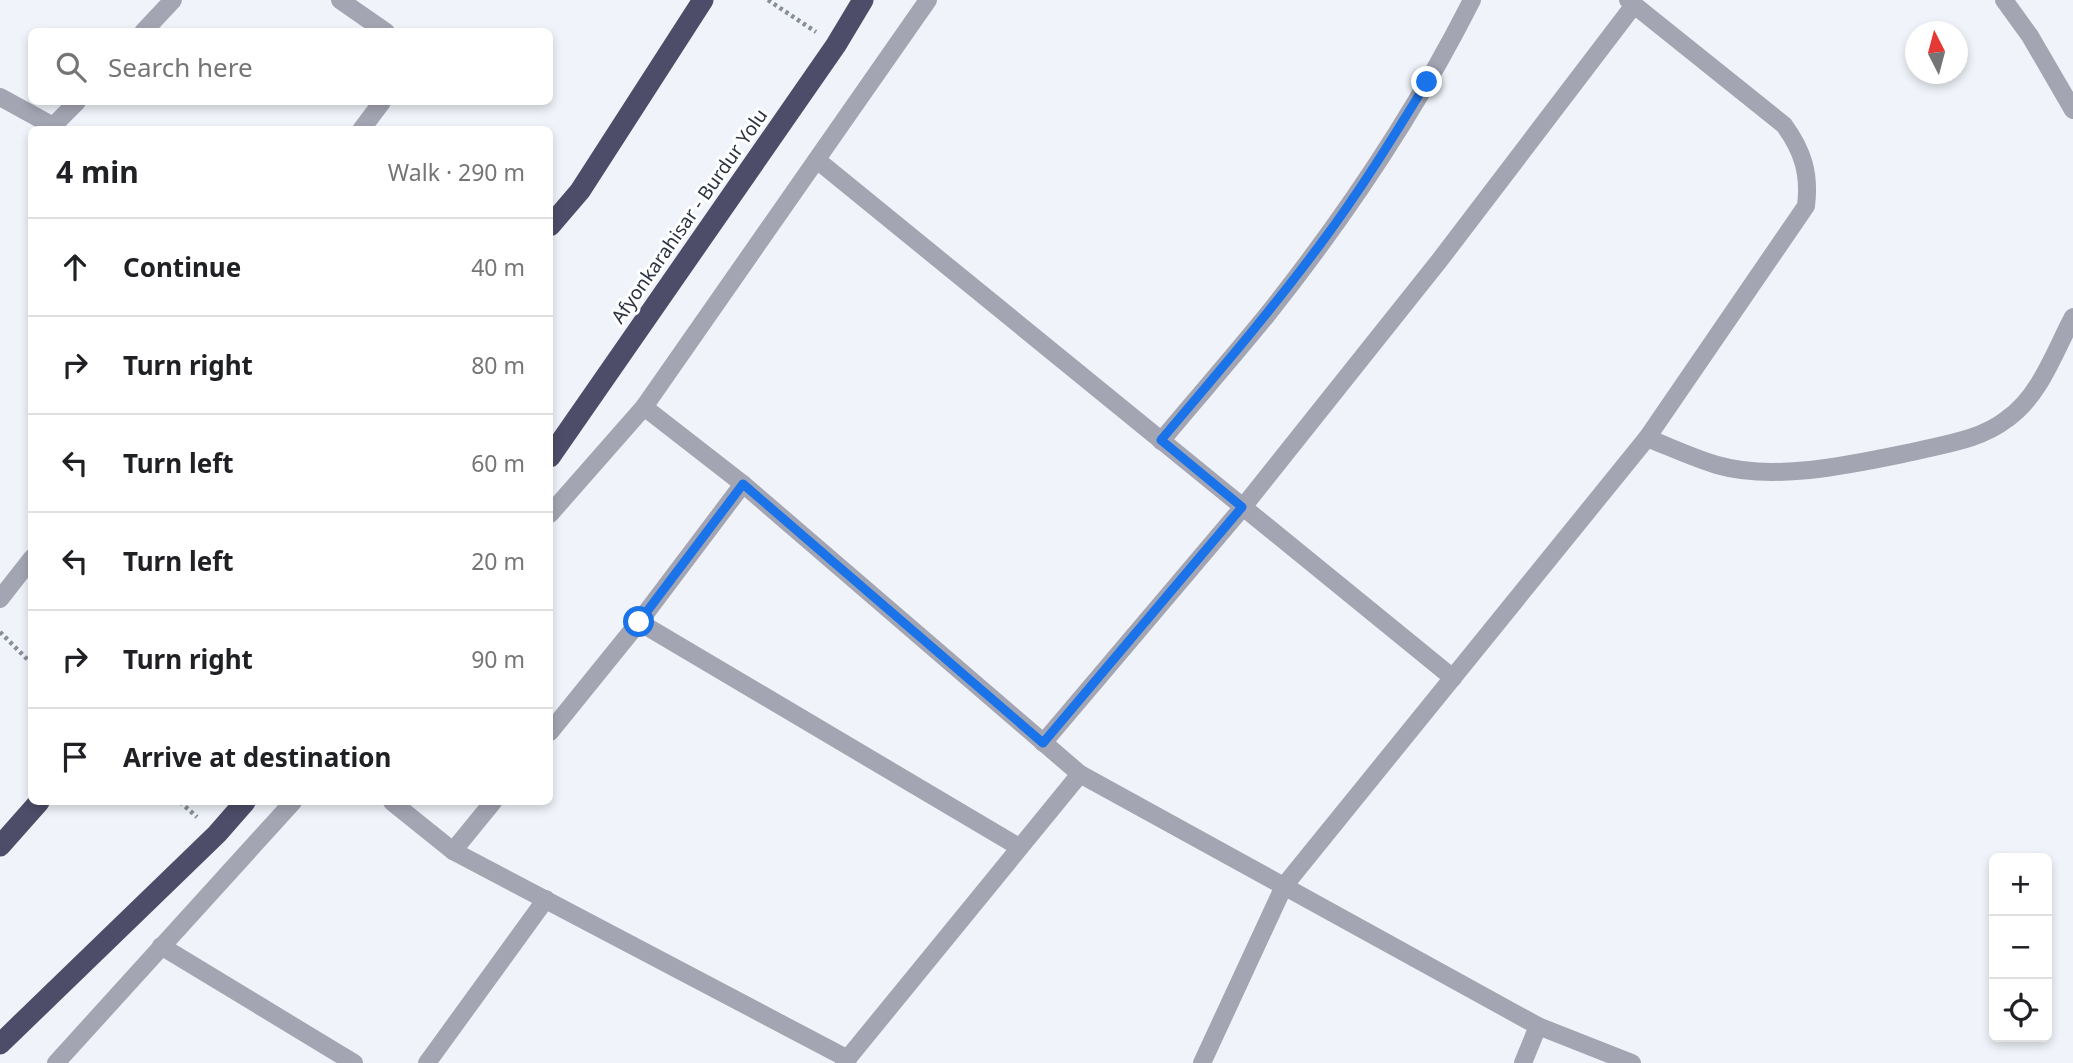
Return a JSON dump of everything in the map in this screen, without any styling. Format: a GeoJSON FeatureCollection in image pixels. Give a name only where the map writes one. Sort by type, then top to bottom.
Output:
{"type":"FeatureCollection","features":[{"type":"Feature","properties":{"kind":"highway"},"geometry":{"type":"LineString","coordinates":[[553,222],[580,191],[703,0]]}},
{"type":"Feature","properties":{"kind":"highway","name":"Afyonkarahisar - Burdur Yolu"},"geometry":{"type":"LineString","coordinates":[[553,453],[828,57],[863,0]]}},
{"type":"Feature","properties":{"kind":"highway"},"geometry":{"type":"LineString","coordinates":[[0,846],[36,805]]}},
{"type":"Feature","properties":{"kind":"highway"},"geometry":{"type":"LineString","coordinates":[[0,1044],[217,834],[242,805]]}},
{"type":"Feature","properties":{"kind":"street"},"geometry":{"type":"LineString","coordinates":[[147,28],[173,0]]}},
{"type":"Feature","properties":{"kind":"street"},"geometry":{"type":"LineString","coordinates":[[340,0],[380,28]]}},
{"type":"Feature","properties":{"kind":"street"},"geometry":{"type":"LineString","coordinates":[[553,511],[645,407],[928,0]]}},
{"type":"Feature","properties":{"kind":"street"},"geometry":{"type":"LineString","coordinates":[[1161,440],[1267,315],[1324,240],[1378,162],[1420,94],[1472,0]]}},
{"type":"Feature","properties":{"kind":"street"},"geometry":{"type":"LineString","coordinates":[[2004,0],[2030,36],[2073,110]]}},
{"type":"Feature","properties":{"kind":"street"},"geometry":{"type":"LineString","coordinates":[[1043,743],[1242,507],[1439,261],[1631,3],[1784,125],[1796,141],[1804,159],[1808,190],[1806,206],[1647,438],[1284,886],[1202,1063]]}},
{"type":"Feature","properties":{"kind":"street"},"geometry":{"type":"LineString","coordinates":[[0,97],[53,126],[74,105]]}},
{"type":"Feature","properties":{"kind":"street"},"geometry":{"type":"LineString","coordinates":[[364,126],[380,105]]}},
{"type":"Feature","properties":{"kind":"street"},"geometry":{"type":"LineString","coordinates":[[817,160],[1453,678]]}},
{"type":"Feature","properties":{"kind":"street"},"geometry":{"type":"LineString","coordinates":[[1647,438],[1718,466],[1784,471],[1824,469],[1968,439],[1990,431],[2022,406],[2033,392],[2073,317]]}},
{"type":"Feature","properties":{"kind":"street"},"geometry":{"type":"LineString","coordinates":[[645,407],[743,484],[1080,774],[1538,1026],[1632,1063]]}},
{"type":"Feature","properties":{"kind":"street"},"geometry":{"type":"LineString","coordinates":[[553,728],[639,622],[743,484]]}},
{"type":"Feature","properties":{"kind":"street"},"geometry":{"type":"LineString","coordinates":[[0,599],[28,563]]}},
{"type":"Feature","properties":{"kind":"street"},"geometry":{"type":"LineString","coordinates":[[639,622],[1019,847]]}},
{"type":"Feature","properties":{"kind":"street"},"geometry":{"type":"LineString","coordinates":[[396,805],[453,851],[846,1061],[1080,774]]}},
{"type":"Feature","properties":{"kind":"street"},"geometry":{"type":"LineString","coordinates":[[56,1063],[290,805]]}},
{"type":"Feature","properties":{"kind":"street"},"geometry":{"type":"LineString","coordinates":[[453,851],[491,805]]}},
{"type":"Feature","properties":{"kind":"street"},"geometry":{"type":"LineString","coordinates":[[427,1063],[546,900]]}},
{"type":"Feature","properties":{"kind":"street"},"geometry":{"type":"LineString","coordinates":[[161,946],[354,1063]]}},
{"type":"Feature","properties":{"kind":"street"},"geometry":{"type":"LineString","coordinates":[[1523,1063],[1538,1026]]}},
{"type":"Feature","properties":{"kind":"path"},"geometry":{"type":"LineString","coordinates":[[0,632],[28,660]]}},
{"type":"Feature","properties":{"kind":"route"},"geometry":{"type":"LineString","coordinates":[[639,622],[743,484],[1043,743],[1242,507],[1161,440],[1267,315],[1324,240],[1378,162],[1427,82]]}}]}
